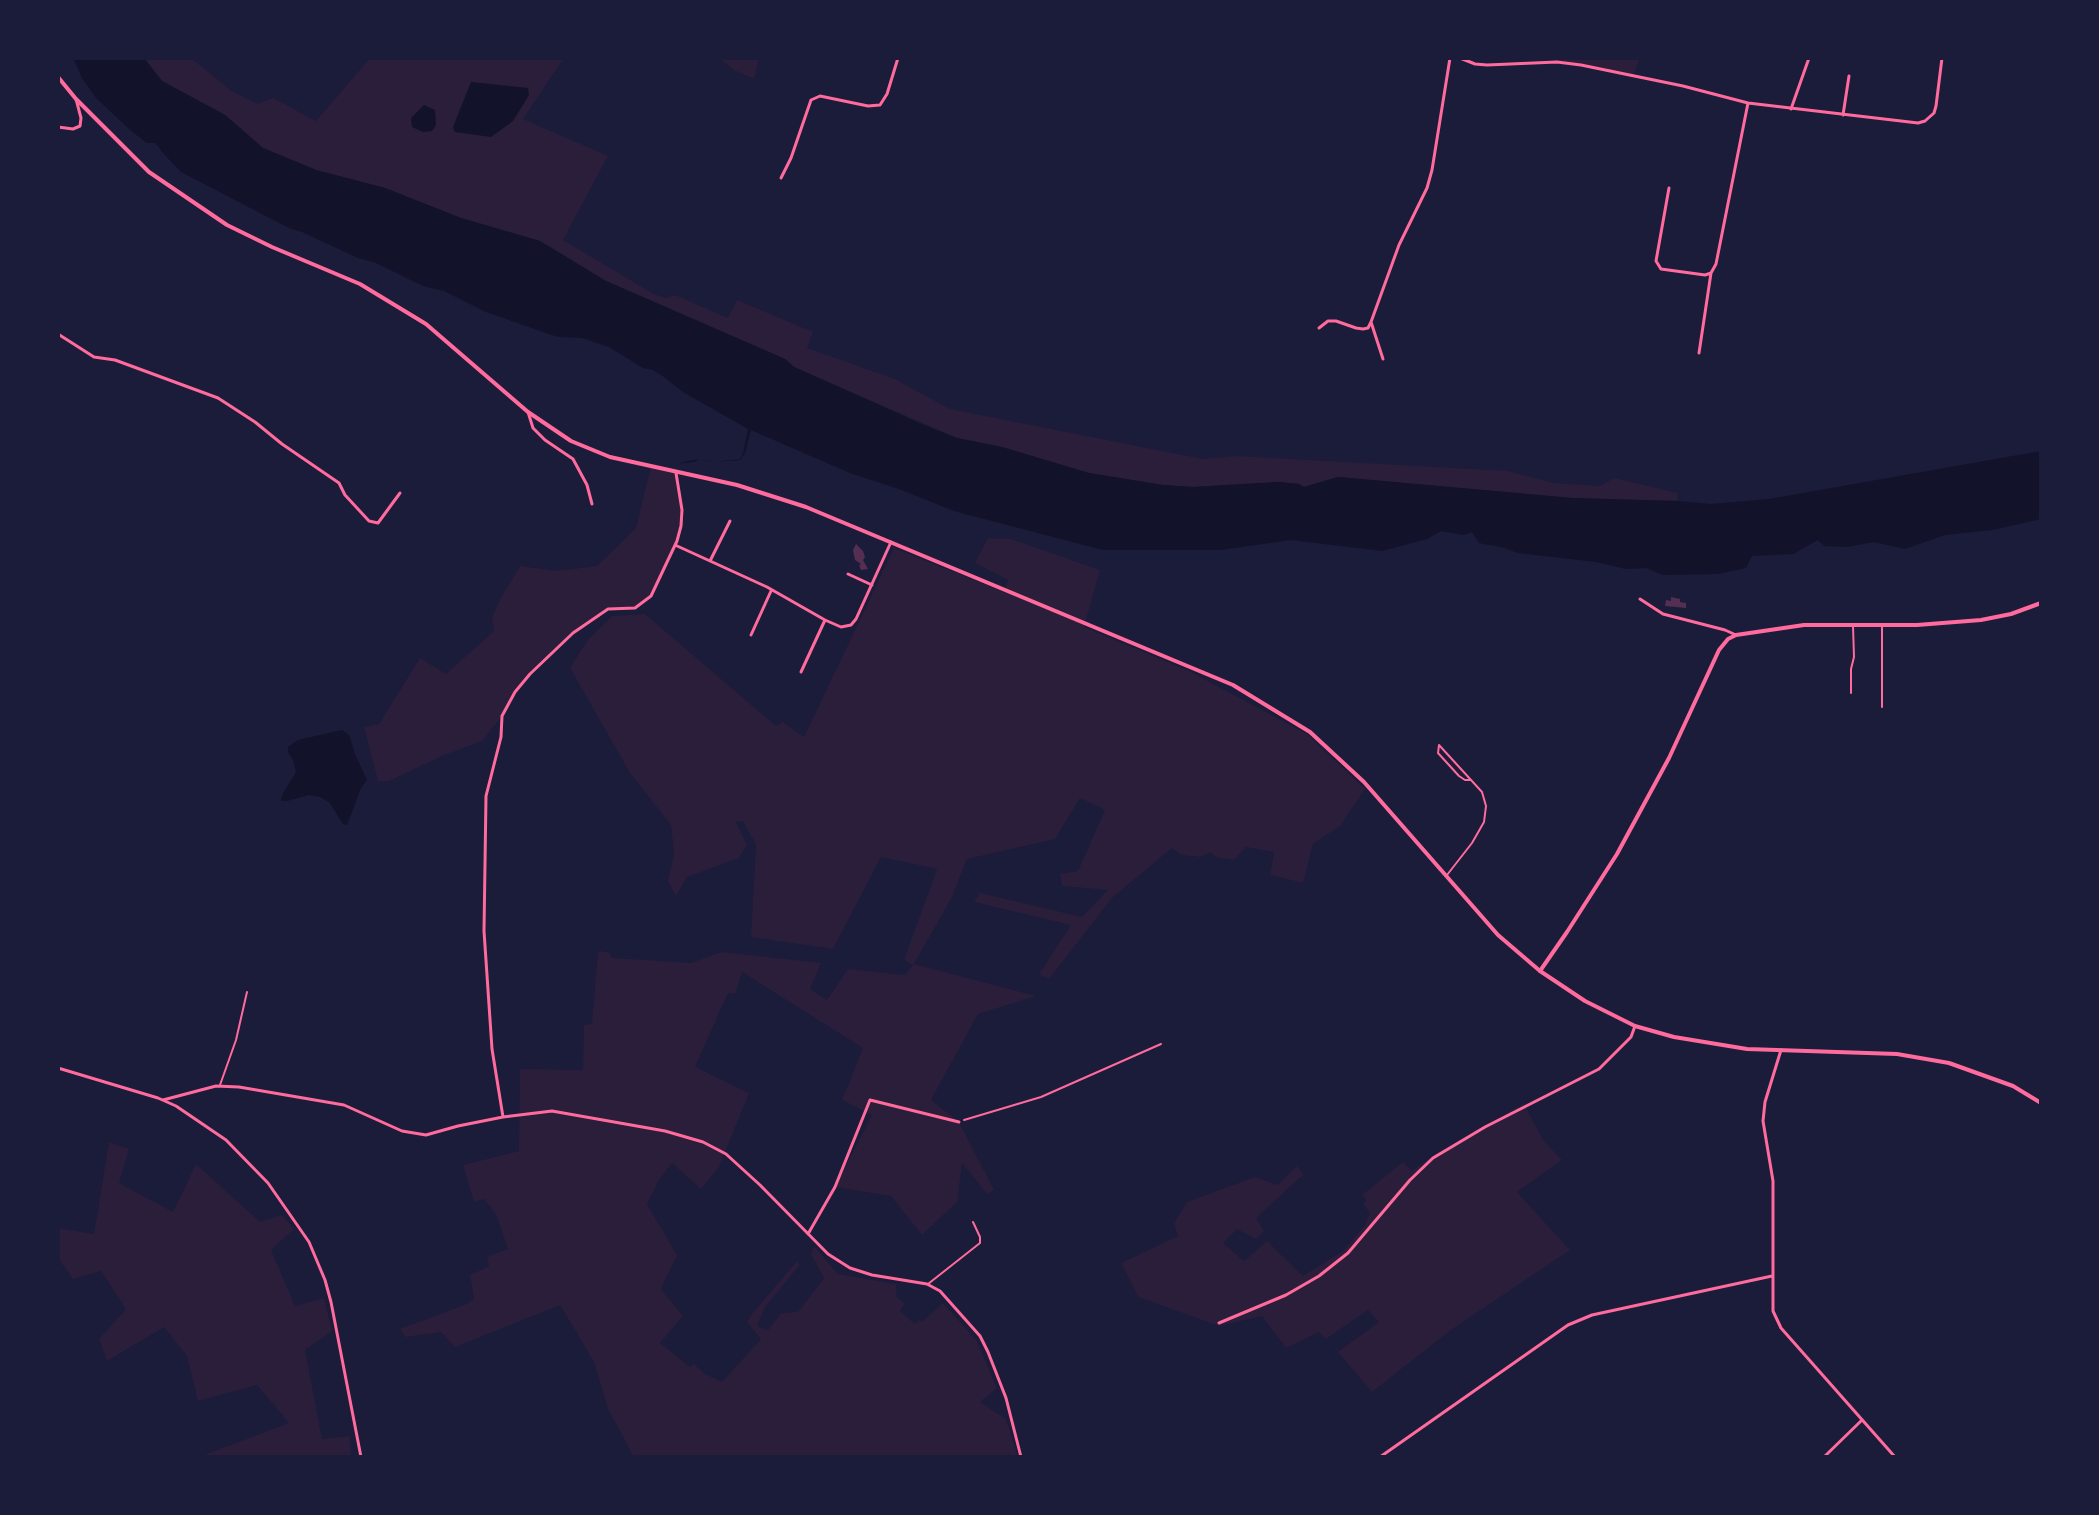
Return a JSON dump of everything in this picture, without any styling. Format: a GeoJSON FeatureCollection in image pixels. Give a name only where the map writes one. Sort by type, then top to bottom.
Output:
{"type":"FeatureCollection","features":[{"type":"Feature","properties":{"kind":"main road"},"geometry":{"type":"LineString","coordinates":[[58,77],[149,172],[227,225],[360,284],[426,324],[528,412],[571,441],[610,457],[737,485],[806,507],[1233,685],[1310,732],[1364,782],[1498,935],[1540,971],[1585,1001],[1635,1026],[1674,1037],[1747,1049],[1897,1054],[1949,1063],[2013,1086],[2041,1103]]}},
{"type":"Feature","properties":{"kind":"main road"},"geometry":{"type":"LineString","coordinates":[[1540,971],[1617,854],[1669,758],[1719,650],[1728,639],[1736,635],[1804,625],[1917,625],[1981,620],[2011,614],[2041,603]]}},
{"type":"Feature","properties":{"kind":"street"},"geometry":{"type":"LineString","coordinates":[[781,178],[811,100],[820,96],[868,106],[880,105],[887,94],[898,58]]}},
{"type":"Feature","properties":{"kind":"street"},"geometry":{"type":"LineString","coordinates":[[1319,328],[1328,321],[1336,321],[1363,329],[1368,328],[1371,322],[1399,245],[1427,188],[1450,58]]}},
{"type":"Feature","properties":{"kind":"street"},"geometry":{"type":"LineString","coordinates":[[1460,58],[1487,65],[1557,62],[1581,65],[1748,103],[1918,123],[1934,113],[1942,58]]}},
{"type":"Feature","properties":{"kind":"street"},"geometry":{"type":"LineString","coordinates":[[1791,109],[1809,58]]}},
{"type":"Feature","properties":{"kind":"street"},"geometry":{"type":"LineString","coordinates":[[1843,115],[1849,76]]}},
{"type":"Feature","properties":{"kind":"street"},"geometry":{"type":"LineString","coordinates":[[58,127],[73,129],[80,126],[76,99]]}},
{"type":"Feature","properties":{"kind":"street"},"geometry":{"type":"LineString","coordinates":[[1699,353],[1711,273],[1716,264],[1748,103]]}},
{"type":"Feature","properties":{"kind":"street"},"geometry":{"type":"LineString","coordinates":[[1669,188],[1656,261],[1661,269],[1705,275],[1711,273]]}},
{"type":"Feature","properties":{"kind":"street"},"geometry":{"type":"LineString","coordinates":[[1371,322],[1383,359]]}},
{"type":"Feature","properties":{"kind":"street"},"geometry":{"type":"LineString","coordinates":[[58,334],[94,357],[115,360],[218,398],[339,483],[345,495],[369,521],[378,523],[400,493]]}},
{"type":"Feature","properties":{"kind":"street"},"geometry":{"type":"LineString","coordinates":[[528,412],[533,428],[573,459],[587,485],[592,504]]}},
{"type":"Feature","properties":{"kind":"street"},"geometry":{"type":"LineString","coordinates":[[503,1117],[492,1049],[484,931],[486,796],[501,737],[502,716],[515,692],[530,674],[573,633],[608,609],[635,608],[651,596],[681,526],[682,510],[676,471]]}},
{"type":"Feature","properties":{"kind":"street"},"geometry":{"type":"LineString","coordinates":[[710,561],[730,521]]}},
{"type":"Feature","properties":{"kind":"street"},"geometry":{"type":"LineString","coordinates":[[675,545],[772,589],[841,627],[851,625],[856,619],[891,542]]}},
{"type":"Feature","properties":{"kind":"street"},"geometry":{"type":"LineString","coordinates":[[848,574],[872,585]]}},
{"type":"Feature","properties":{"kind":"street"},"geometry":{"type":"LineString","coordinates":[[751,635],[772,589]]}},
{"type":"Feature","properties":{"kind":"street"},"geometry":{"type":"LineString","coordinates":[[1640,599],[1663,614],[1736,635]]}},
{"type":"Feature","properties":{"kind":"street"},"geometry":{"type":"LineString","coordinates":[[801,672],[825,620]]}},
{"type":"Feature","properties":{"kind":"street"},"geometry":{"type":"LineString","coordinates":[[1219,1323],[1286,1295],[1319,1276],[1348,1253],[1410,1180],[1433,1158],[1485,1127],[1599,1069],[1631,1037],[1635,1026]]}},
{"type":"Feature","properties":{"kind":"street"},"geometry":{"type":"LineString","coordinates":[[1781,1050],[1765,1102],[1763,1121],[1773,1181],[1773,1311],[1781,1328],[1895,1457]]}},
{"type":"Feature","properties":{"kind":"street"},"geometry":{"type":"LineString","coordinates":[[58,1068],[163,1100],[226,1140],[268,1183],[309,1242],[319,1262],[331,1302],[361,1457]]}},
{"type":"Feature","properties":{"kind":"street"},"geometry":{"type":"LineString","coordinates":[[163,1100],[219,1086],[239,1087],[344,1105],[402,1131],[426,1135],[503,1117],[552,1111],[665,1131],[703,1142],[726,1154],[828,1254],[850,1268],[927,1284],[940,1291],[984,1344],[1006,1398],[1021,1457]]}},
{"type":"Feature","properties":{"kind":"street"},"geometry":{"type":"LineString","coordinates":[[808,1234],[835,1187],[870,1100],[959,1122]]}},
{"type":"Feature","properties":{"kind":"street"},"geometry":{"type":"LineString","coordinates":[[1380,1457],[1568,1325],[1592,1315],[1773,1276]]}},
{"type":"Feature","properties":{"kind":"street"},"geometry":{"type":"LineString","coordinates":[[1824,1457],[1862,1420]]}},
{"type":"Feature","properties":{"kind":"lane"},"geometry":{"type":"LineString","coordinates":[[1851,693],[1854,657],[1852,624]]}},
{"type":"Feature","properties":{"kind":"lane"},"geometry":{"type":"LineString","coordinates":[[1882,624],[1882,707]]}},
{"type":"Feature","properties":{"kind":"lane"},"geometry":{"type":"LineString","coordinates":[[1446,875],[1472,843],[1484,822],[1486,806],[1482,792],[1439,745],[1438,753],[1465,780],[1471,780]]}},
{"type":"Feature","properties":{"kind":"lane"},"geometry":{"type":"LineString","coordinates":[[219,1086],[236,1040],[247,992]]}},
{"type":"Feature","properties":{"kind":"lane"},"geometry":{"type":"LineString","coordinates":[[927,1284],[980,1243],[973,1222]]}},
{"type":"Feature","properties":{"kind":"path"},"geometry":{"type":"LineString","coordinates":[[959,1122],[1041,1097],[1161,1044]]}},
{"type":"Feature","properties":{"kind":"shaded area"},"geometry":{"type":"Polygon","coordinates":[[[73,58],[144,58],[162,81],[225,115],[263,148],[316,170],[385,188],[461,218],[540,241],[606,281],[957,438],[1002,447],[1089,473],[1193,487],[1279,482],[1304,487],[1338,477],[1572,498],[1711,504],[1769,499],[2041,451],[2041,519],[1992,530],[1945,535],[1905,549],[1874,542],[1847,547],[1824,546],[1818,540],[1793,554],[1752,556],[1746,568],[1718,574],[1663,575],[1646,568],[1626,569],[1596,562],[1518,553],[1479,543],[1472,532],[1464,535],[1441,531],[1427,539],[1382,551],[1291,540],[1221,550],[1103,550],[954,511],[850,473],[751,430],[740,460],[714,462],[740,459],[748,429],[683,392],[653,370],[643,368],[609,347],[582,338],[552,335],[486,312],[444,291],[423,286],[374,262],[289,228],[181,172],[155,143],[147,143],[96,98],[73,58]]]}},
{"type":"Feature","properties":{"kind":"shaded area"},"geometry":{"type":"Polygon","coordinates":[[[144,58],[191,58],[233,92],[258,104],[273,98],[316,121],[370,58],[564,58],[523,119],[608,156],[563,240],[654,294],[666,298],[675,295],[728,318],[737,300],[813,332],[807,348],[895,379],[950,409],[1203,459],[1235,456],[1508,471],[1553,483],[1600,486],[1614,478],[1677,493],[1677,501],[1572,498],[1338,477],[1303,487],[1279,482],[1193,487],[1163,485],[1088,473],[1002,447],[957,438],[606,281],[540,241],[461,218],[385,188],[316,170],[263,148],[225,115],[162,81],[144,58]]]}},
{"type":"Feature","properties":{"kind":"shaded area"},"geometry":{"type":"Polygon","coordinates":[[[719,58],[759,58],[754,79],[734,70],[719,58]]]}},
{"type":"Feature","properties":{"kind":"shaded area"},"geometry":{"type":"Polygon","coordinates":[[[1537,58],[1640,58],[1632,78],[1537,58]]]}},
{"type":"Feature","properties":{"kind":"shaded area"},"geometry":{"type":"Polygon","coordinates":[[[471,82],[528,88],[529,95],[513,121],[491,137],[455,132],[453,127],[471,82]]]}},
{"type":"Feature","properties":{"kind":"shaded area"},"geometry":{"type":"Polygon","coordinates":[[[424,105],[435,110],[436,125],[432,131],[423,132],[412,127],[411,118],[424,105]]]}},
{"type":"Feature","properties":{"kind":"shaded area"},"geometry":{"type":"Polygon","coordinates":[[[651,466],[676,471],[682,510],[677,541],[651,596],[635,608],[608,609],[573,633],[530,674],[482,741],[389,781],[378,781],[364,727],[379,724],[420,658],[446,674],[494,631],[492,617],[520,566],[557,571],[597,566],[636,528],[651,466]]]}},
{"type":"Feature","properties":{"kind":"shaded area"},"geometry":{"type":"Polygon","coordinates":[[[988,538],[1011,539],[1100,570],[1084,627],[1189,671],[1307,734],[1365,789],[1340,826],[1313,844],[1303,883],[1270,875],[1274,852],[1246,847],[1234,860],[1215,857],[1211,852],[1201,857],[1181,855],[1172,848],[1112,898],[1049,979],[1039,974],[1071,925],[974,902],[980,893],[1082,917],[1108,890],[1062,886],[1060,874],[1078,871],[1105,810],[1080,798],[1055,839],[967,859],[952,897],[914,964],[1036,996],[978,1014],[931,1100],[959,1122],[994,1190],[987,1194],[962,1163],[957,1202],[922,1235],[891,1196],[835,1187],[872,1115],[842,1100],[863,1048],[742,972],[735,994],[728,993],[695,1067],[749,1093],[719,1167],[701,1189],[672,1163],[647,1204],[677,1255],[661,1289],[683,1316],[660,1343],[690,1367],[694,1364],[705,1374],[722,1382],[761,1339],[747,1322],[797,1261],[800,1265],[765,1307],[757,1326],[768,1330],[781,1313],[798,1312],[824,1278],[811,1254],[814,1246],[838,1274],[896,1284],[897,1298],[905,1303],[900,1311],[915,1324],[943,1303],[976,1340],[997,1388],[980,1402],[1006,1419],[1018,1457],[634,1457],[608,1409],[594,1362],[560,1305],[455,1347],[441,1332],[405,1337],[400,1329],[469,1303],[474,1298],[470,1275],[489,1266],[487,1257],[508,1249],[496,1214],[484,1199],[474,1202],[463,1165],[519,1151],[520,1069],[583,1070],[584,1025],[592,1024],[598,951],[608,952],[612,958],[691,963],[721,952],[821,963],[810,989],[827,1000],[848,969],[905,975],[913,965],[904,960],[937,869],[881,857],[833,949],[751,937],[756,845],[743,821],[736,822],[747,845],[739,858],[687,877],[676,896],[668,881],[674,853],[671,825],[630,773],[570,668],[587,641],[612,616],[645,614],[776,726],[783,722],[804,737],[894,548],[1004,592],[1008,580],[975,563],[988,538]]]}},
{"type":"Feature","properties":{"kind":"shaded area"},"geometry":{"type":"Polygon","coordinates":[[[342,730],[349,735],[367,780],[347,825],[343,824],[329,802],[320,797],[309,795],[281,801],[296,772],[288,747],[298,740],[342,730]]]}},
{"type":"Feature","properties":{"kind":"shaded area"},"geometry":{"type":"Polygon","coordinates":[[[1524,1104],[1543,1140],[1562,1160],[1517,1192],[1570,1250],[1451,1330],[1372,1392],[1338,1352],[1379,1322],[1368,1310],[1326,1339],[1319,1332],[1286,1348],[1262,1316],[1219,1326],[1138,1297],[1121,1263],[1178,1236],[1174,1223],[1187,1202],[1255,1177],[1278,1185],[1297,1166],[1303,1175],[1256,1218],[1264,1231],[1256,1239],[1237,1229],[1223,1243],[1244,1261],[1267,1241],[1303,1276],[1343,1251],[1365,1225],[1370,1213],[1363,1204],[1367,1200],[1362,1195],[1403,1162],[1412,1171],[1434,1155],[1524,1104]]]}},
{"type":"Feature","properties":{"kind":"shaded area"},"geometry":{"type":"Polygon","coordinates":[[[109,1142],[129,1149],[119,1183],[173,1212],[196,1164],[260,1222],[282,1215],[294,1229],[271,1250],[295,1306],[324,1298],[332,1331],[305,1350],[322,1439],[350,1436],[351,1457],[199,1457],[289,1423],[257,1385],[198,1401],[187,1356],[164,1327],[107,1361],[99,1339],[126,1309],[101,1271],[73,1279],[58,1258],[58,1228],[94,1234],[109,1142]]]}},
{"type":"Feature","properties":{"kind":"building"},"geometry":{"type":"Polygon","coordinates":[[[856,544],[863,551],[863,560],[868,569],[861,570],[861,564],[855,560],[853,550],[856,544]]]}},
{"type":"Feature","properties":{"kind":"building"},"geometry":{"type":"Polygon","coordinates":[[[1671,597],[1686,603],[1686,608],[1665,606],[1666,600],[1671,601],[1671,597]]]}}]}
